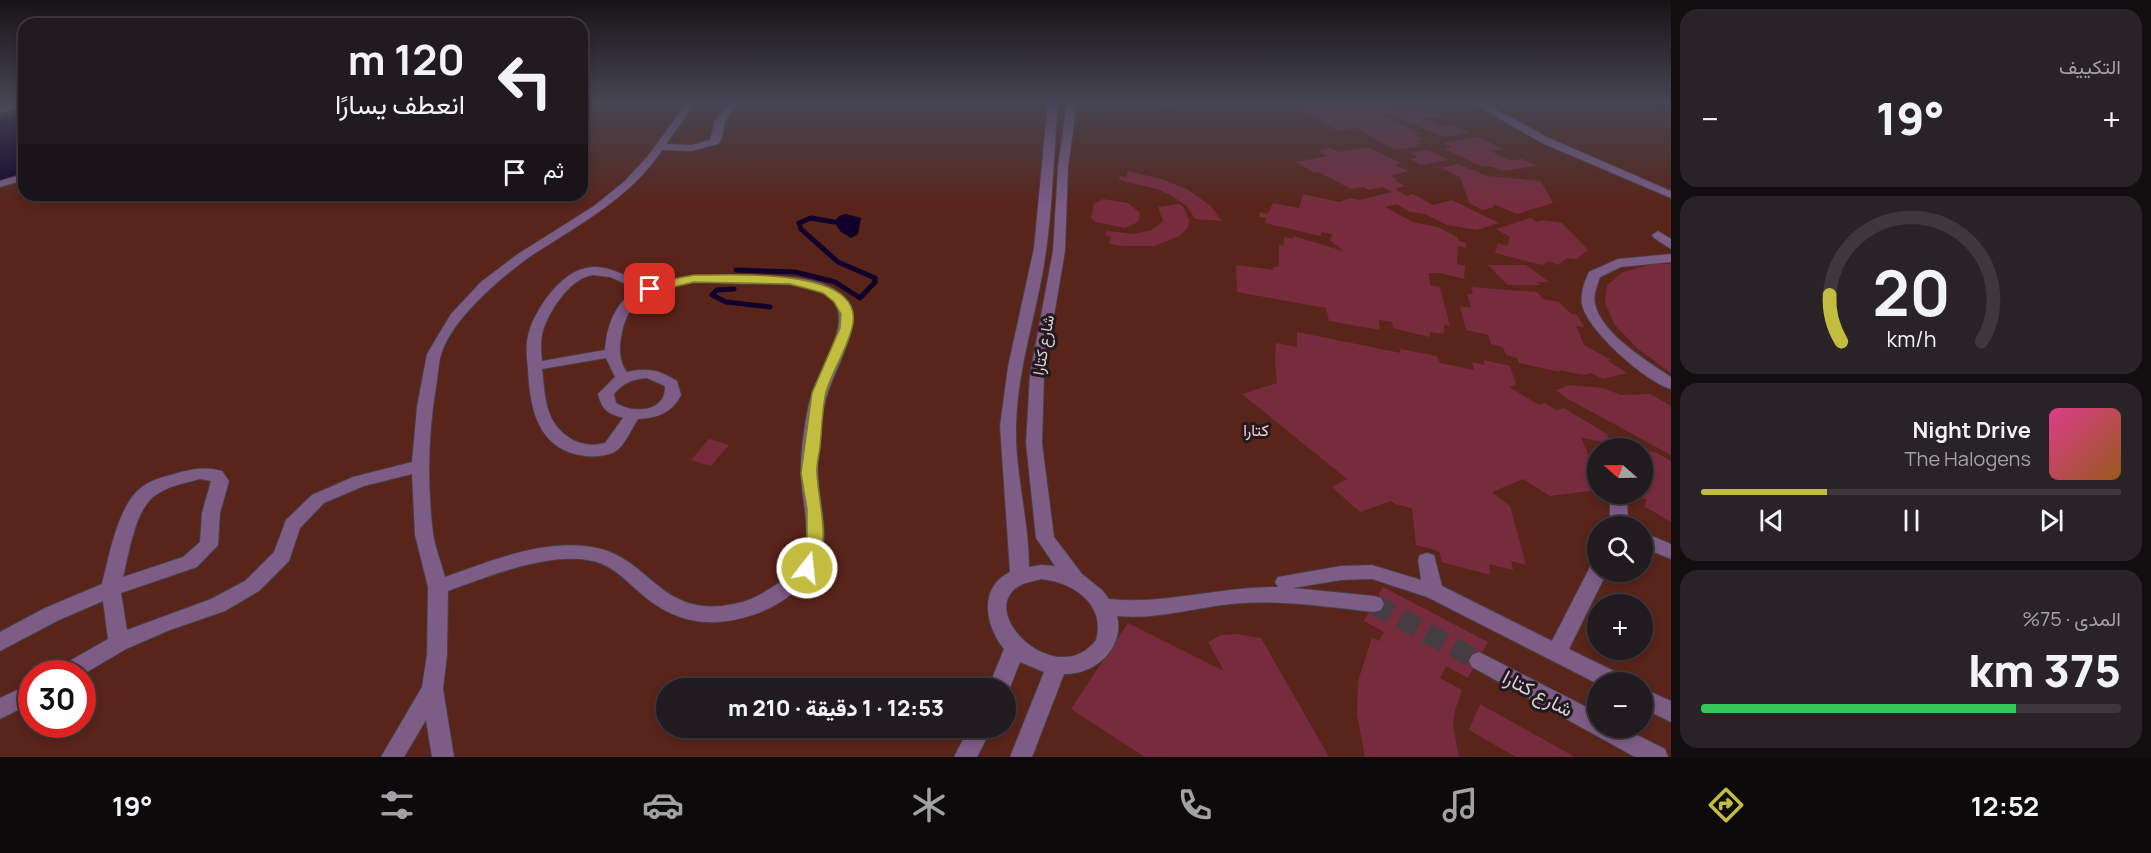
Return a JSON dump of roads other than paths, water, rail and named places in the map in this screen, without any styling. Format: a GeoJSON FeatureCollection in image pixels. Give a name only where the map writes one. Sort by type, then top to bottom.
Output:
{"type":"FeatureCollection","features":[{"type":"Feature","properties":{"kind":"street"},"geometry":{"type":"LineString","coordinates":[[443,757],[432,689],[437,655],[440,603],[424,536],[420,466],[425,407],[434,354],[456,318],[470,301],[504,270],[582,220],[614,196],[641,170],[667,136]]}},
{"type":"Feature","properties":{"kind":"street"},"geometry":{"type":"LineString","coordinates":[[660,147],[691,148],[714,142],[717,136]]}},
{"type":"Feature","properties":{"kind":"street","name":"شارع كتارا"},"geometry":{"type":"LineString","coordinates":[[1010,581],[1020,576],[1021,561],[1011,485],[1008,425],[1013,384],[1038,264],[1050,136]]}},
{"type":"Feature","properties":{"kind":"street","name":"شارع كتارا"},"geometry":{"type":"LineString","coordinates":[[1067,136],[1063,167],[1059,251],[1037,375],[1034,443],[1045,538],[1075,580]]}},
{"type":"Feature","properties":{"kind":"street"},"geometry":{"type":"LineString","coordinates":[[1537,136],[1671,195]]}},
{"type":"Feature","properties":{"kind":"street"},"geometry":{"type":"LineString","coordinates":[[0,184],[18,179]]}},
{"type":"Feature","properties":{"kind":"street"},"geometry":{"type":"LineString","coordinates":[[1658,235],[1671,245]]}},
{"type":"Feature","properties":{"kind":"street"},"geometry":{"type":"LineString","coordinates":[[1671,258],[1612,266],[1594,275],[1588,294],[1589,308],[1609,337],[1671,384]]}},
{"type":"Feature","properties":{"kind":"street"},"geometry":{"type":"LineString","coordinates":[[1612,266],[1629,274]]}},
{"type":"Feature","properties":{"kind":"street"},"geometry":{"type":"LineString","coordinates":[[632,416],[610,447],[589,452],[571,448],[547,426],[540,410],[534,341],[538,326],[555,297],[573,277],[589,271],[602,271],[650,289]]}},
{"type":"Feature","properties":{"kind":"street"},"geometry":{"type":"LineString","coordinates":[[438,587],[489,569],[574,552],[618,562],[671,606],[714,615],[758,606],[784,590],[807,568],[815,542],[815,509],[809,473],[819,393],[846,328],[847,314],[839,300],[827,290],[807,283],[790,281],[694,279],[667,283],[650,289],[635,297],[623,308],[617,318],[612,353],[613,365],[624,378]]}},
{"type":"Feature","properties":{"kind":"street"},"geometry":{"type":"LineString","coordinates":[[536,366],[612,353]]}},
{"type":"Feature","properties":{"kind":"street"},"geometry":{"type":"LineString","coordinates":[[647,373],[666,379],[674,390],[669,403],[653,413],[632,416],[614,411],[606,400],[610,388],[624,378],[647,373]]}},
{"type":"Feature","properties":{"kind":"street"},"geometry":{"type":"LineString","coordinates":[[90,660],[119,643],[218,604],[252,586],[282,556],[292,525],[318,499],[359,481],[420,466]]}},
{"type":"Feature","properties":{"kind":"street"},"geometry":{"type":"LineString","coordinates":[[0,642],[52,614],[111,589],[190,562],[205,551],[209,545],[211,513],[220,481],[216,475],[200,473],[164,483],[141,497],[136,503],[123,539],[111,589],[119,643]]}},
{"type":"Feature","properties":{"kind":"street"},"geometry":{"type":"LineString","coordinates":[[1653,544],[1671,552]]}},
{"type":"Feature","properties":{"kind":"street"},"geometry":{"type":"LineString","coordinates":[[1427,560],[1433,591]]}},
{"type":"Feature","properties":{"kind":"street"},"geometry":{"type":"LineString","coordinates":[[1286,582],[1341,573],[1372,572],[1433,591],[1594,672]]}},
{"type":"Feature","properties":{"kind":"street"},"geometry":{"type":"LineString","coordinates":[[1030,573],[1053,573],[1075,580],[1093,592],[1105,607],[1110,629],[1102,649],[1083,662],[1057,665],[1035,659],[1015,648],[1002,633],[995,608],[999,593],[1010,581],[1030,573]]}},
{"type":"Feature","properties":{"kind":"street"},"geometry":{"type":"LineString","coordinates":[[1557,653],[1592,582]]}},
{"type":"Feature","properties":{"kind":"street"},"geometry":{"type":"LineString","coordinates":[[1105,607],[1128,611],[1249,595],[1292,596],[1374,604]]}},
{"type":"Feature","properties":{"kind":"street"},"geometry":{"type":"LineString","coordinates":[[1003,678],[1015,648]]}},
{"type":"Feature","properties":{"kind":"street","name":"شارع كتارا"},"geometry":{"type":"LineString","coordinates":[[1479,661],[1587,719]]}},
{"type":"Feature","properties":{"kind":"street"},"geometry":{"type":"LineString","coordinates":[[1021,757],[1057,665]]}},
{"type":"Feature","properties":{"kind":"street"},"geometry":{"type":"LineString","coordinates":[[392,757],[432,689]]}},
{"type":"Feature","properties":{"kind":"street"},"geometry":{"type":"LineString","coordinates":[[0,709],[18,699]]}},
{"type":"Feature","properties":{"kind":"street"},"geometry":{"type":"LineString","coordinates":[[1653,703],[1671,712]]}},
{"type":"Feature","properties":{"kind":"street"},"geometry":{"type":"LineString","coordinates":[[965,757],[975,738]]}},
{"type":"Feature","properties":{"kind":"street"},"geometry":{"type":"LineString","coordinates":[[1621,738],[1657,757]]}},
{"type":"Feature","properties":{"kind":"waterway"},"geometry":{"type":"LineString","coordinates":[[736,270],[795,272],[835,282],[860,298],[875,282],[875,278],[838,262],[801,229],[799,223],[811,218],[834,222]]}},
{"type":"Feature","properties":{"kind":"waterway"},"geometry":{"type":"LineString","coordinates":[[734,289],[717,290],[712,295],[726,302],[770,307]]}},
{"type":"Feature","properties":{"kind":"tunnel"},"geometry":{"type":"LineString","coordinates":[[1374,604],[1479,661]]}},
{"type":"Feature","properties":{"kind":"park label","name":"كتارا"},"geometry":{"type":"Point","coordinates":[1256,430]}}]}
